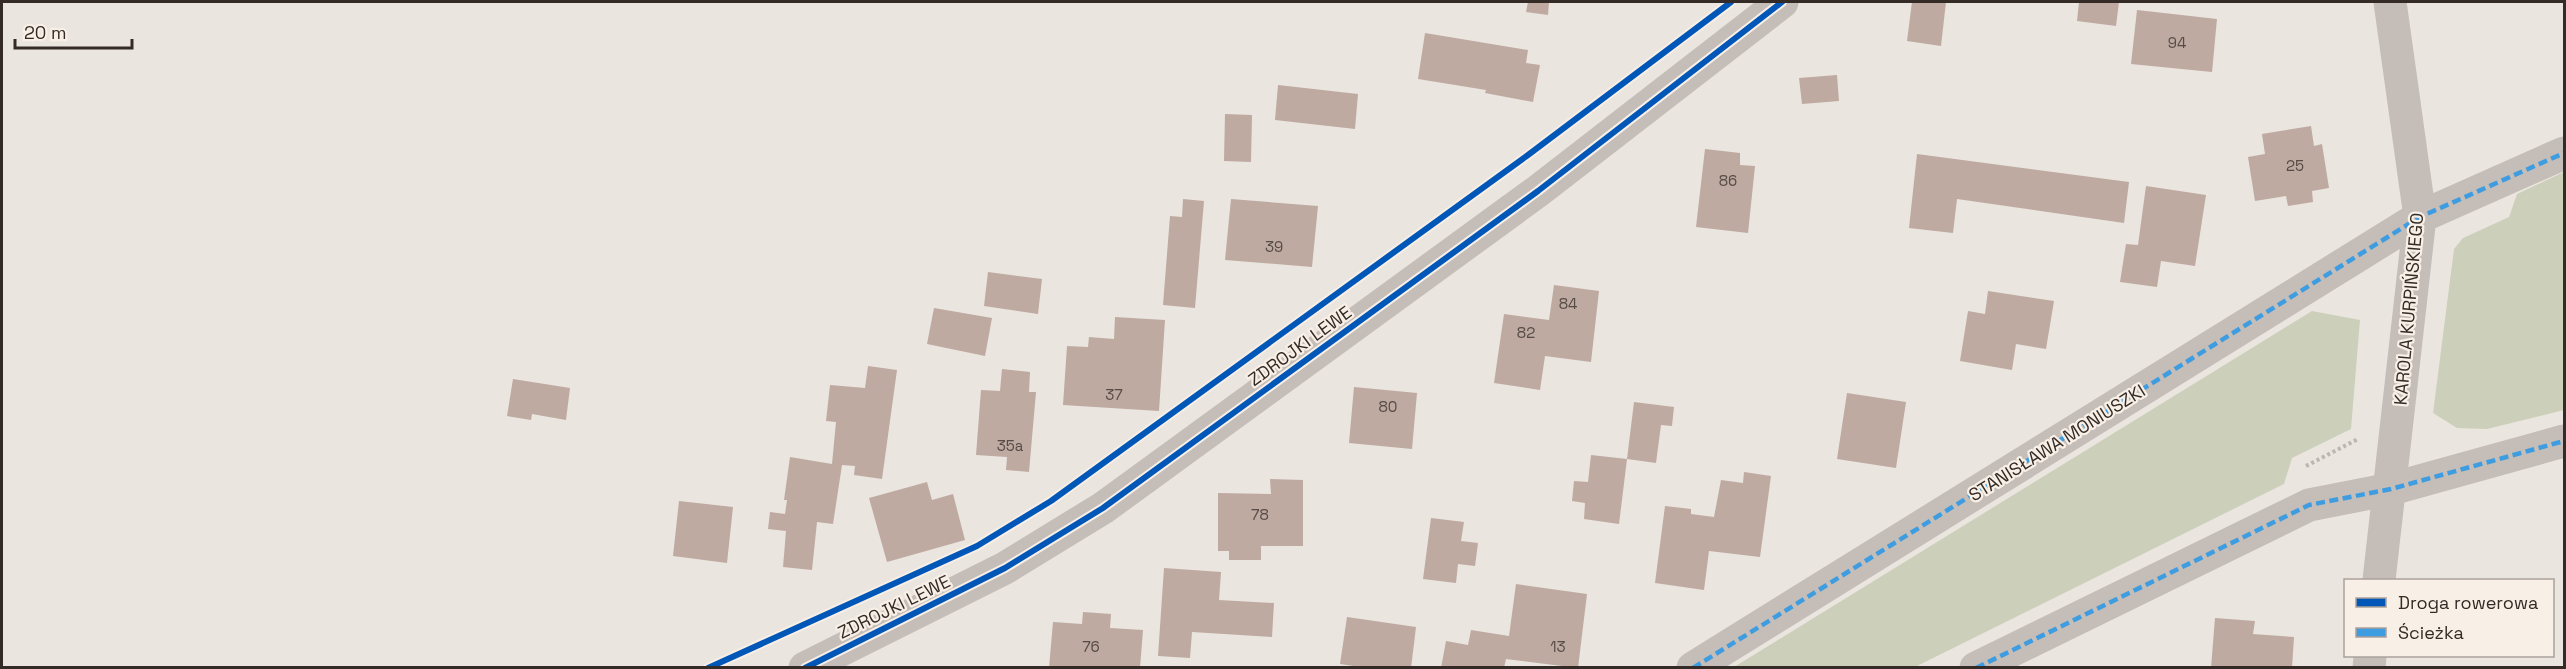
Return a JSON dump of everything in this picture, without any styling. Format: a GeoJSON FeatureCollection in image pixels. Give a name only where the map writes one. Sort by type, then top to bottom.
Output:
{"type":"FeatureCollection","features":[{"type":"Feature","properties":{"kind":"street","name":"ZDROJKI LEWE"},"geometry":{"type":"LineString","coordinates":[[805,668],[1005,568],[1103,508],[1538,191],[1782,2]]}},
{"type":"Feature","properties":{"kind":"street","name":"KAROLA KURPIŃSKIEGO"},"geometry":{"type":"LineString","coordinates":[[2379,579],[2420,217],[2390,2]]}},
{"type":"Feature","properties":{"kind":"street","name":"STANISŁAWA MONIUSZKI"},"geometry":{"type":"LineString","coordinates":[[1693,668],[2420,217],[2565,153]]}},
{"type":"Feature","properties":{"kind":"street"},"geometry":{"type":"LineString","coordinates":[[1976,668],[2309,505],[2391,489],[2565,441]]}},
{"type":"Feature","properties":{"kind":"green space"},"geometry":{"type":"Polygon","coordinates":[[[2564,172],[2564,410],[2487,429],[2457,428],[2433,413],[2454,249],[2463,238],[2509,217],[2517,194],[2564,172]]]}},
{"type":"Feature","properties":{"kind":"green space"},"geometry":{"type":"Polygon","coordinates":[[[2312,311],[2360,320],[2351,429],[2292,458],[2284,484],[1915,667],[1734,667],[2312,311]]]}},
{"type":"Feature","properties":{"kind":"building"},"geometry":{"type":"Polygon","coordinates":[[[1528,2],[1549,2],[1548,15],[1526,12],[1528,2]]]}},
{"type":"Feature","properties":{"kind":"building"},"geometry":{"type":"Polygon","coordinates":[[[1912,2],[1946,2],[1941,46],[1907,41],[1912,2]]]}},
{"type":"Feature","properties":{"kind":"building"},"geometry":{"type":"Polygon","coordinates":[[[2079,2],[2119,2],[2116,26],[2077,21],[2079,2]]]}},
{"type":"Feature","properties":{"kind":"building"},"geometry":{"type":"Polygon","coordinates":[[[2137,10],[2217,19],[2212,72],[2131,64],[2137,10]]]}},
{"type":"Feature","properties":{"kind":"building"},"geometry":{"type":"Polygon","coordinates":[[[1425,33],[1528,50],[1526,63],[1540,65],[1533,102],[1485,93],[1486,90],[1418,79],[1425,33]]]}},
{"type":"Feature","properties":{"kind":"building"},"geometry":{"type":"Polygon","coordinates":[[[1837,75],[1839,101],[1802,104],[1799,78],[1837,75]]]}},
{"type":"Feature","properties":{"kind":"building"},"geometry":{"type":"Polygon","coordinates":[[[1278,85],[1358,94],[1355,129],[1275,120],[1278,85]]]}},
{"type":"Feature","properties":{"kind":"building"},"geometry":{"type":"Polygon","coordinates":[[[1225,114],[1252,115],[1251,162],[1224,161],[1225,114]]]}},
{"type":"Feature","properties":{"kind":"building"},"geometry":{"type":"Polygon","coordinates":[[[2311,126],[2314,146],[2322,144],[2329,188],[2312,191],[2313,202],[2288,206],[2286,196],[2255,201],[2248,157],[2265,154],[2262,134],[2311,126]]]}},
{"type":"Feature","properties":{"kind":"building"},"geometry":{"type":"Polygon","coordinates":[[[1705,149],[1740,153],[1740,165],[1755,166],[1748,233],[1696,227],[1705,149]]]}},
{"type":"Feature","properties":{"kind":"building"},"geometry":{"type":"Polygon","coordinates":[[[1917,154],[2129,182],[2124,223],[1957,199],[1953,233],[1909,228],[1917,154]]]}},
{"type":"Feature","properties":{"kind":"building"},"geometry":{"type":"Polygon","coordinates":[[[2146,186],[2206,195],[2195,266],[2161,261],[2157,287],[2120,282],[2126,244],[2138,245],[2146,186]]]}},
{"type":"Feature","properties":{"kind":"building"},"geometry":{"type":"Polygon","coordinates":[[[1183,199],[1204,201],[1195,308],[1163,305],[1170,216],[1182,217],[1183,199]]]}},
{"type":"Feature","properties":{"kind":"building"},"geometry":{"type":"Polygon","coordinates":[[[1231,199],[1318,206],[1312,267],[1225,260],[1231,199]]]}},
{"type":"Feature","properties":{"kind":"building"},"geometry":{"type":"Polygon","coordinates":[[[988,272],[1042,279],[1038,314],[984,306],[988,272]]]}},
{"type":"Feature","properties":{"kind":"building"},"geometry":{"type":"Polygon","coordinates":[[[1554,285],[1599,291],[1591,362],[1545,356],[1540,390],[1494,383],[1504,314],[1549,320],[1554,285]]]}},
{"type":"Feature","properties":{"kind":"building"},"geometry":{"type":"Polygon","coordinates":[[[1988,291],[2054,301],[2046,349],[2016,344],[2012,370],[1960,361],[1968,311],[1985,314],[1988,291]]]}},
{"type":"Feature","properties":{"kind":"building"},"geometry":{"type":"Polygon","coordinates":[[[934,308],[992,318],[985,356],[927,344],[934,308]]]}},
{"type":"Feature","properties":{"kind":"building"},"geometry":{"type":"Polygon","coordinates":[[[1115,317],[1165,320],[1159,411],[1063,405],[1067,346],[1088,347],[1089,337],[1114,339],[1115,317]]]}},
{"type":"Feature","properties":{"kind":"building"},"geometry":{"type":"Polygon","coordinates":[[[868,366],[897,370],[882,479],[854,475],[855,466],[842,465],[833,524],[817,522],[812,570],[783,567],[786,531],[768,529],[770,512],[785,514],[787,500],[784,500],[790,457],[832,464],[836,422],[826,421],[830,385],[865,388],[868,366]]]}},
{"type":"Feature","properties":{"kind":"building"},"geometry":{"type":"Polygon","coordinates":[[[1002,369],[1030,372],[1029,392],[1036,392],[1029,472],[1006,470],[1007,457],[976,455],[981,390],[1000,391],[1002,369]]]}},
{"type":"Feature","properties":{"kind":"building"},"geometry":{"type":"Polygon","coordinates":[[[513,379],[570,388],[566,420],[532,414],[531,420],[507,416],[513,379]]]}},
{"type":"Feature","properties":{"kind":"building"},"geometry":{"type":"Polygon","coordinates":[[[1354,387],[1417,393],[1412,449],[1349,443],[1354,387]]]}},
{"type":"Feature","properties":{"kind":"building"},"geometry":{"type":"Polygon","coordinates":[[[1847,393],[1906,402],[1896,468],[1837,459],[1847,393]]]}},
{"type":"Feature","properties":{"kind":"building"},"geometry":{"type":"Polygon","coordinates":[[[1634,402],[1674,407],[1672,426],[1661,425],[1656,463],[1627,459],[1634,402]]]}},
{"type":"Feature","properties":{"kind":"building"},"geometry":{"type":"Polygon","coordinates":[[[1591,455],[1627,459],[1619,524],[1584,519],[1585,503],[1572,501],[1574,481],[1588,482],[1591,455]]]}},
{"type":"Feature","properties":{"kind":"building"},"geometry":{"type":"Polygon","coordinates":[[[1744,472],[1771,476],[1760,557],[1709,551],[1704,590],[1655,583],[1665,506],[1691,509],[1691,514],[1714,517],[1721,480],[1743,483],[1744,472]]]}},
{"type":"Feature","properties":{"kind":"building"},"geometry":{"type":"Polygon","coordinates":[[[1270,479],[1303,480],[1303,546],[1261,546],[1261,560],[1229,560],[1229,551],[1218,551],[1218,493],[1271,494],[1270,479]]]}},
{"type":"Feature","properties":{"kind":"building"},"geometry":{"type":"Polygon","coordinates":[[[927,482],[932,500],[953,494],[965,540],[887,562],[869,498],[927,482]]]}},
{"type":"Feature","properties":{"kind":"building"},"geometry":{"type":"Polygon","coordinates":[[[679,501],[733,507],[727,563],[673,556],[679,501]]]}},
{"type":"Feature","properties":{"kind":"building"},"geometry":{"type":"Polygon","coordinates":[[[1431,518],[1464,522],[1461,541],[1478,543],[1475,566],[1458,564],[1456,583],[1423,579],[1431,518]]]}},
{"type":"Feature","properties":{"kind":"building"},"geometry":{"type":"Polygon","coordinates":[[[1164,568],[1221,572],[1219,600],[1274,603],[1272,637],[1192,632],[1190,658],[1158,656],[1164,568]]]}},
{"type":"Feature","properties":{"kind":"building"},"geometry":{"type":"Polygon","coordinates":[[[1516,584],[1587,594],[1578,668],[1506,659],[1504,668],[1441,668],[1446,641],[1468,645],[1471,630],[1509,636],[1516,584]]]}},
{"type":"Feature","properties":{"kind":"building"},"geometry":{"type":"Polygon","coordinates":[[[1083,612],[1111,614],[1110,628],[1143,630],[1140,668],[1049,668],[1053,622],[1082,624],[1083,612]]]}},
{"type":"Feature","properties":{"kind":"building"},"geometry":{"type":"Polygon","coordinates":[[[1347,617],[1416,627],[1411,668],[1367,668],[1340,664],[1347,617]]]}},
{"type":"Feature","properties":{"kind":"building"},"geometry":{"type":"Polygon","coordinates":[[[2215,618],[2255,621],[2253,634],[2294,637],[2292,668],[2211,668],[2215,618]]]}},
{"type":"Feature","properties":{"kind":"marked path"},"geometry":{"type":"LineString","coordinates":[[1693,668],[2420,217],[2564,153]]}},
{"type":"Feature","properties":{"kind":"marked path"},"geometry":{"type":"LineString","coordinates":[[1976,668],[2309,505],[2391,489],[2564,441]]}},
{"type":"Feature","properties":{"kind":"cycle path"},"geometry":{"type":"LineString","coordinates":[[708,668],[977,546],[1051,501],[1528,155],[1731,2]]}},
{"type":"Feature","properties":{"kind":"cycle path"},"geometry":{"type":"LineString","coordinates":[[805,668],[1005,568],[1103,508],[1538,191],[1782,2]]}}]}
